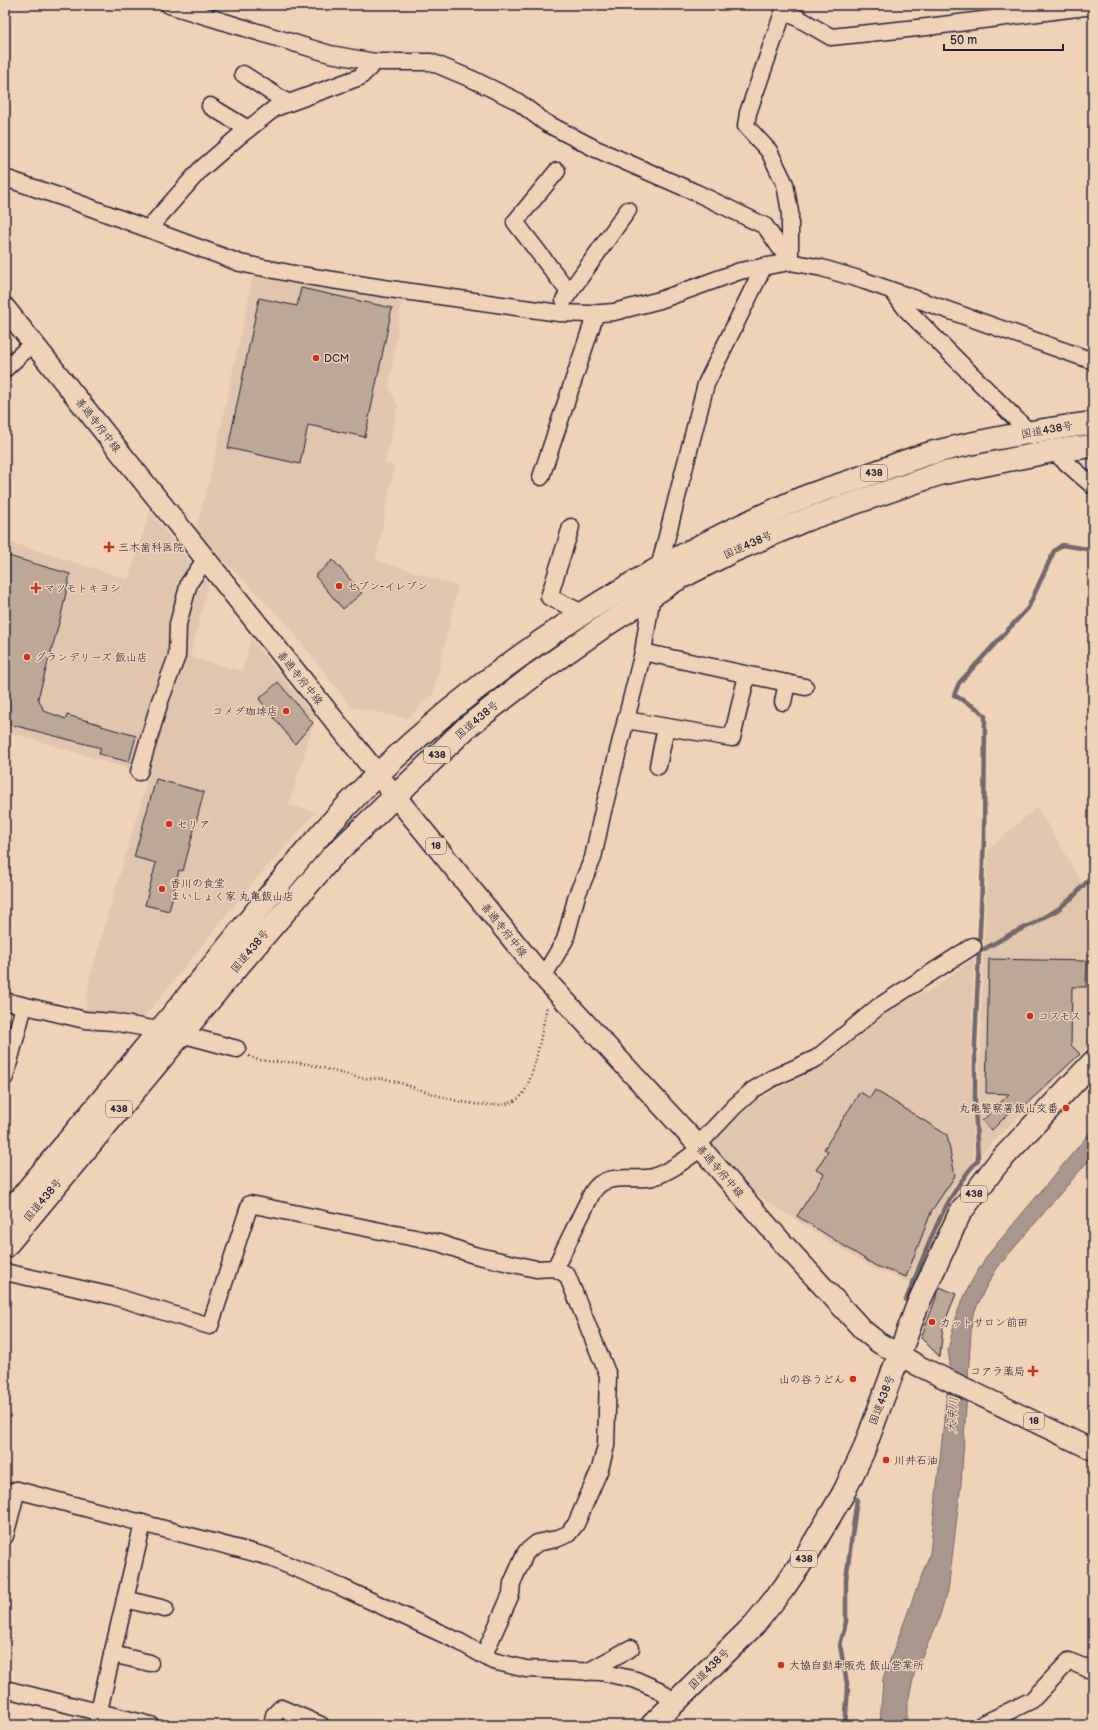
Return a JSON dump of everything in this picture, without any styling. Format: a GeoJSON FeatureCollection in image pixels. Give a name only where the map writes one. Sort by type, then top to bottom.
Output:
{"type":"FeatureCollection","features":[{"type":"Feature","properties":{"kind":"highway","name":"国道438号"},"geometry":{"type":"LineString","coordinates":[[5,1217],[275,888],[328,827],[378,775],[448,711],[521,655],[583,613],[659,568],[724,534],[800,499],[933,453],[1050,428],[1093,423]]}},
{"type":"Feature","properties":{"kind":"highway","name":"国道438号"},"geometry":{"type":"LineString","coordinates":[[5,1246],[290,904],[331,858],[466,727],[537,673],[606,625],[676,580],[731,552],[808,520],[939,474],[1053,451],[1093,446]]}},
{"type":"Feature","properties":{"kind":"highway","name":"国道438号"},"geometry":{"type":"LineString","coordinates":[[652,1725],[754,1625],[783,1589],[808,1553],[843,1494],[863,1452],[918,1304],[960,1213],[998,1163],[1093,1062]]}},
{"type":"Feature","properties":{"kind":"main road","name":"善通寺府中線"},"geometry":{"type":"LineString","coordinates":[[5,308],[205,560],[547,982],[699,1146],[780,1240],[863,1330],[878,1343],[939,1376],[1093,1450]]}},
{"type":"Feature","properties":{"kind":"street"},"geometry":{"type":"LineString","coordinates":[[169,5],[330,54],[375,62],[431,62],[474,80],[517,101],[546,123],[596,149],[698,193],[765,226],[790,262]]}},
{"type":"Feature","properties":{"kind":"street"},"geometry":{"type":"LineString","coordinates":[[790,262],[790,212],[785,184],[769,151],[746,126],[748,113],[784,7],[831,37],[927,27],[1093,6]]}},
{"type":"Feature","properties":{"kind":"street"},"geometry":{"type":"LineString","coordinates":[[148,229],[200,170],[275,108],[360,77],[375,62]]}},
{"type":"Feature","properties":{"kind":"street"},"geometry":{"type":"LineString","coordinates":[[243,74],[288,103]]}},
{"type":"Feature","properties":{"kind":"street"},"geometry":{"type":"LineString","coordinates":[[210,106],[248,129]]}},
{"type":"Feature","properties":{"kind":"street"},"geometry":{"type":"LineString","coordinates":[[557,171],[515,222],[569,292]]}},
{"type":"Feature","properties":{"kind":"street"},"geometry":{"type":"LineString","coordinates":[[5,178],[248,265],[368,286],[554,313],[614,312],[660,300],[740,271],[790,262],[822,268],[862,280],[1093,362]]}},
{"type":"Feature","properties":{"kind":"street"},"geometry":{"type":"LineString","coordinates":[[554,313],[628,210]]}},
{"type":"Feature","properties":{"kind":"street"},"geometry":{"type":"LineString","coordinates":[[547,982],[564,940],[577,895],[593,858],[602,815],[643,652],[652,595],[706,384],[764,266]]}},
{"type":"Feature","properties":{"kind":"street"},"geometry":{"type":"LineString","coordinates":[[893,292],[906,309],[1030,433]]}},
{"type":"Feature","properties":{"kind":"street"},"geometry":{"type":"LineString","coordinates":[[541,476],[596,313]]}},
{"type":"Feature","properties":{"kind":"street"},"geometry":{"type":"LineString","coordinates":[[5,368],[33,343]]}},
{"type":"Feature","properties":{"kind":"street"},"geometry":{"type":"LineString","coordinates":[[1053,451],[1093,486]]}},
{"type":"Feature","properties":{"kind":"street"},"geometry":{"type":"LineString","coordinates":[[571,527],[549,597],[583,613]]}},
{"type":"Feature","properties":{"kind":"street"},"geometry":{"type":"LineString","coordinates":[[139,772],[160,701],[177,656],[178,624],[189,583],[205,560]]}},
{"type":"Feature","properties":{"kind":"street"},"geometry":{"type":"LineString","coordinates":[[643,652],[805,687]]}},
{"type":"Feature","properties":{"kind":"street"},"geometry":{"type":"LineString","coordinates":[[626,720],[732,738],[747,675]]}},
{"type":"Feature","properties":{"kind":"street"},"geometry":{"type":"LineString","coordinates":[[784,702],[787,683]]}},
{"type":"Feature","properties":{"kind":"street"},"geometry":{"type":"LineString","coordinates":[[658,766],[666,727]]}},
{"type":"Feature","properties":{"kind":"street"},"geometry":{"type":"LineString","coordinates":[[555,1268],[592,1193],[601,1183],[614,1180],[650,1178],[666,1172],[682,1163],[753,1090],[771,1079],[817,1058],[878,1007],[973,946]]}},
{"type":"Feature","properties":{"kind":"street"},"geometry":{"type":"LineString","coordinates":[[5,1001],[86,1020],[113,1022],[181,1034],[237,1049]]}},
{"type":"Feature","properties":{"kind":"street"},"geometry":{"type":"LineString","coordinates":[[6,1068],[24,1006]]}},
{"type":"Feature","properties":{"kind":"street"},"geometry":{"type":"LineString","coordinates":[[5,1272],[113,1296],[210,1326],[250,1204],[439,1243],[474,1255],[536,1269],[555,1268],[567,1275],[608,1375],[606,1446],[600,1469],[576,1524],[568,1534],[537,1544],[526,1552],[512,1583],[511,1594],[484,1656]]}},
{"type":"Feature","properties":{"kind":"street"},"geometry":{"type":"LineString","coordinates":[[5,1536],[11,1492],[143,1523],[266,1556],[304,1570],[460,1642],[493,1661],[526,1669],[601,1672],[636,1680],[660,1690],[675,1703]]}},
{"type":"Feature","properties":{"kind":"street"},"geometry":{"type":"LineString","coordinates":[[98,1719],[143,1523]]}},
{"type":"Feature","properties":{"kind":"street"},"geometry":{"type":"LineString","coordinates":[[125,1599],[165,1609]]}},
{"type":"Feature","properties":{"kind":"street"},"geometry":{"type":"LineString","coordinates":[[587,1672],[632,1648]]}},
{"type":"Feature","properties":{"kind":"street"},"geometry":{"type":"LineString","coordinates":[[112,1654],[150,1663]]}},
{"type":"Feature","properties":{"kind":"street"},"geometry":{"type":"LineString","coordinates":[[981,1725],[1032,1700],[1069,1661],[1093,1671]]}},
{"type":"Feature","properties":{"kind":"street"},"geometry":{"type":"LineString","coordinates":[[5,1689],[98,1719],[151,1725]]}},
{"type":"Feature","properties":{"kind":"street"},"geometry":{"type":"LineString","coordinates":[[272,1725],[274,1715],[281,1708],[321,1725]]}},
{"type":"Feature","properties":{"kind":"path"},"geometry":{"type":"LineString","coordinates":[[237,1049],[256,1059],[272,1062],[306,1064],[363,1078],[385,1079],[407,1087],[464,1102],[493,1105],[512,1103],[520,1098],[525,1092],[534,1066],[547,982]]}},
{"type":"Feature","properties":{"kind":"shaded area"},"geometry":{"type":"Polygon","coordinates":[[[254,273],[402,298],[389,388],[398,405],[385,463],[394,466],[376,560],[458,586],[433,694],[408,718],[351,707],[286,623],[195,532],[210,478],[254,273]]]}},
{"type":"Feature","properties":{"kind":"shaded area"},"geometry":{"type":"Polygon","coordinates":[[[150,512],[208,585],[190,657],[242,671],[251,639],[315,717],[289,805],[316,812],[252,884],[140,1022],[85,1012],[89,980],[149,775],[5,731],[5,539],[9,542],[128,579],[150,512]]]}},
{"type":"Feature","properties":{"kind":"shaded area"},"geometry":{"type":"Polygon","coordinates":[[[1037,807],[1083,884],[1081,888],[1084,890],[1093,880],[1093,1042],[979,1156],[978,1120],[983,954],[988,949],[988,943],[984,946],[988,850],[1037,807]]]}},
{"type":"Feature","properties":{"kind":"shaded area"},"geometry":{"type":"Polygon","coordinates":[[[974,958],[971,1051],[973,1161],[952,1188],[933,1226],[909,1282],[869,1266],[756,1194],[710,1146],[754,1102],[831,1060],[883,1016],[904,1001],[931,990],[974,958]]]}},
{"type":"Feature","properties":{"kind":"water","name":"大束川"},"geometry":{"type":"Polygon","coordinates":[[[1093,1129],[1093,1155],[997,1268],[972,1317],[961,1484],[948,1591],[937,1624],[915,1671],[907,1706],[907,1725],[880,1725],[883,1679],[930,1553],[950,1364],[948,1350],[957,1313],[970,1284],[986,1257],[1093,1129]]]}},
{"type":"Feature","properties":{"kind":"building"},"geometry":{"type":"Polygon","coordinates":[[[301,288],[392,308],[365,437],[308,425],[300,464],[228,448],[259,298],[297,306],[301,288]]]}},
{"type":"Feature","properties":{"kind":"building"},"geometry":{"type":"Polygon","coordinates":[[[5,555],[70,574],[61,616],[38,698],[44,711],[66,719],[67,715],[136,736],[129,762],[99,754],[101,748],[5,723],[5,555]]]}},
{"type":"Feature","properties":{"kind":"building"},"geometry":{"type":"Polygon","coordinates":[[[333,560],[362,593],[343,609],[315,576],[333,560]]]}},
{"type":"Feature","properties":{"kind":"building","name":"コメダ珈琲店"},"geometry":{"type":"Polygon","coordinates":[[[278,682],[313,723],[295,744],[259,699],[278,682]]]}},
{"type":"Feature","properties":{"kind":"building","name":"セリア"},"geometry":{"type":"Polygon","coordinates":[[[156,779],[204,792],[183,871],[179,870],[169,911],[145,905],[156,863],[134,857],[156,779]]]}},
{"type":"Feature","properties":{"kind":"building","name":"コスモス"},"geometry":{"type":"Polygon","coordinates":[[[989,959],[1087,961],[1086,987],[1072,987],[1071,1045],[1080,1054],[1022,1108],[1018,1104],[992,1130],[982,1121],[1009,1094],[986,1093],[989,959]]]}},
{"type":"Feature","properties":{"kind":"building"},"geometry":{"type":"Polygon","coordinates":[[[875,1090],[947,1135],[955,1176],[932,1210],[906,1277],[876,1266],[797,1216],[824,1174],[816,1170],[828,1151],[824,1149],[860,1092],[870,1098],[875,1090]]]}},
{"type":"Feature","properties":{"kind":"building"},"geometry":{"type":"Polygon","coordinates":[[[940,1287],[956,1294],[943,1326],[940,1357],[921,1338],[940,1287]]]}},
{"type":"Feature","properties":{"kind":"waterway"},"geometry":{"type":"LineString","coordinates":[[906,1300],[928,1245],[945,1209],[965,1175],[978,1160],[975,1108],[975,1044],[984,839],[985,716],[978,709],[954,695],[959,683],[1028,608],[1054,551],[1062,545],[1093,550]]}},
{"type":"Feature","properties":{"kind":"waterway"},"geometry":{"type":"LineString","coordinates":[[979,952],[1057,910],[1073,897],[1093,875]]}},
{"type":"Feature","properties":{"kind":"waterway"},"geometry":{"type":"LineString","coordinates":[[845,1725],[848,1689],[840,1645],[846,1622],[846,1579],[857,1499]]}},
{"type":"Feature","properties":{"kind":"place","name":"DCM"},"geometry":{"type":"Point","coordinates":[316,358]}},
{"type":"Feature","properties":{"kind":"place","name":"三木歯科医院"},"geometry":{"type":"Point","coordinates":[109,547]}},
{"type":"Feature","properties":{"kind":"place","name":"セブン-イレブン"},"geometry":{"type":"Point","coordinates":[339,586]}},
{"type":"Feature","properties":{"kind":"place","name":"マツモトキヨシ"},"geometry":{"type":"Point","coordinates":[36,588]}},
{"type":"Feature","properties":{"kind":"place","name":"グランデリーズ 飯山店"},"geometry":{"type":"Point","coordinates":[27,657]}},
{"type":"Feature","properties":{"kind":"place","name":"コメダ珈琲店"},"geometry":{"type":"Point","coordinates":[286,711]}},
{"type":"Feature","properties":{"kind":"place","name":"セリア"},"geometry":{"type":"Point","coordinates":[169,824]}},
{"type":"Feature","properties":{"kind":"place","name":"香川の食堂 まいしょく家 丸亀飯山店"},"geometry":{"type":"Point","coordinates":[162,889]}},
{"type":"Feature","properties":{"kind":"place","name":"コスモス"},"geometry":{"type":"Point","coordinates":[1030,1016]}},
{"type":"Feature","properties":{"kind":"place","name":"丸亀警察署飯山交番"},"geometry":{"type":"Point","coordinates":[1066,1108]}},
{"type":"Feature","properties":{"kind":"place","name":"カットサロン前田"},"geometry":{"type":"Point","coordinates":[932,1322]}},
{"type":"Feature","properties":{"kind":"place","name":"コアラ薬局"},"geometry":{"type":"Point","coordinates":[1033,1371]}},
{"type":"Feature","properties":{"kind":"place","name":"山の谷うどん"},"geometry":{"type":"Point","coordinates":[853,1379]}},
{"type":"Feature","properties":{"kind":"place","name":"川井石油"},"geometry":{"type":"Point","coordinates":[886,1460]}},
{"type":"Feature","properties":{"kind":"place","name":"大協自動車販売 飯山営業所"},"geometry":{"type":"Point","coordinates":[781,1665]}}]}
